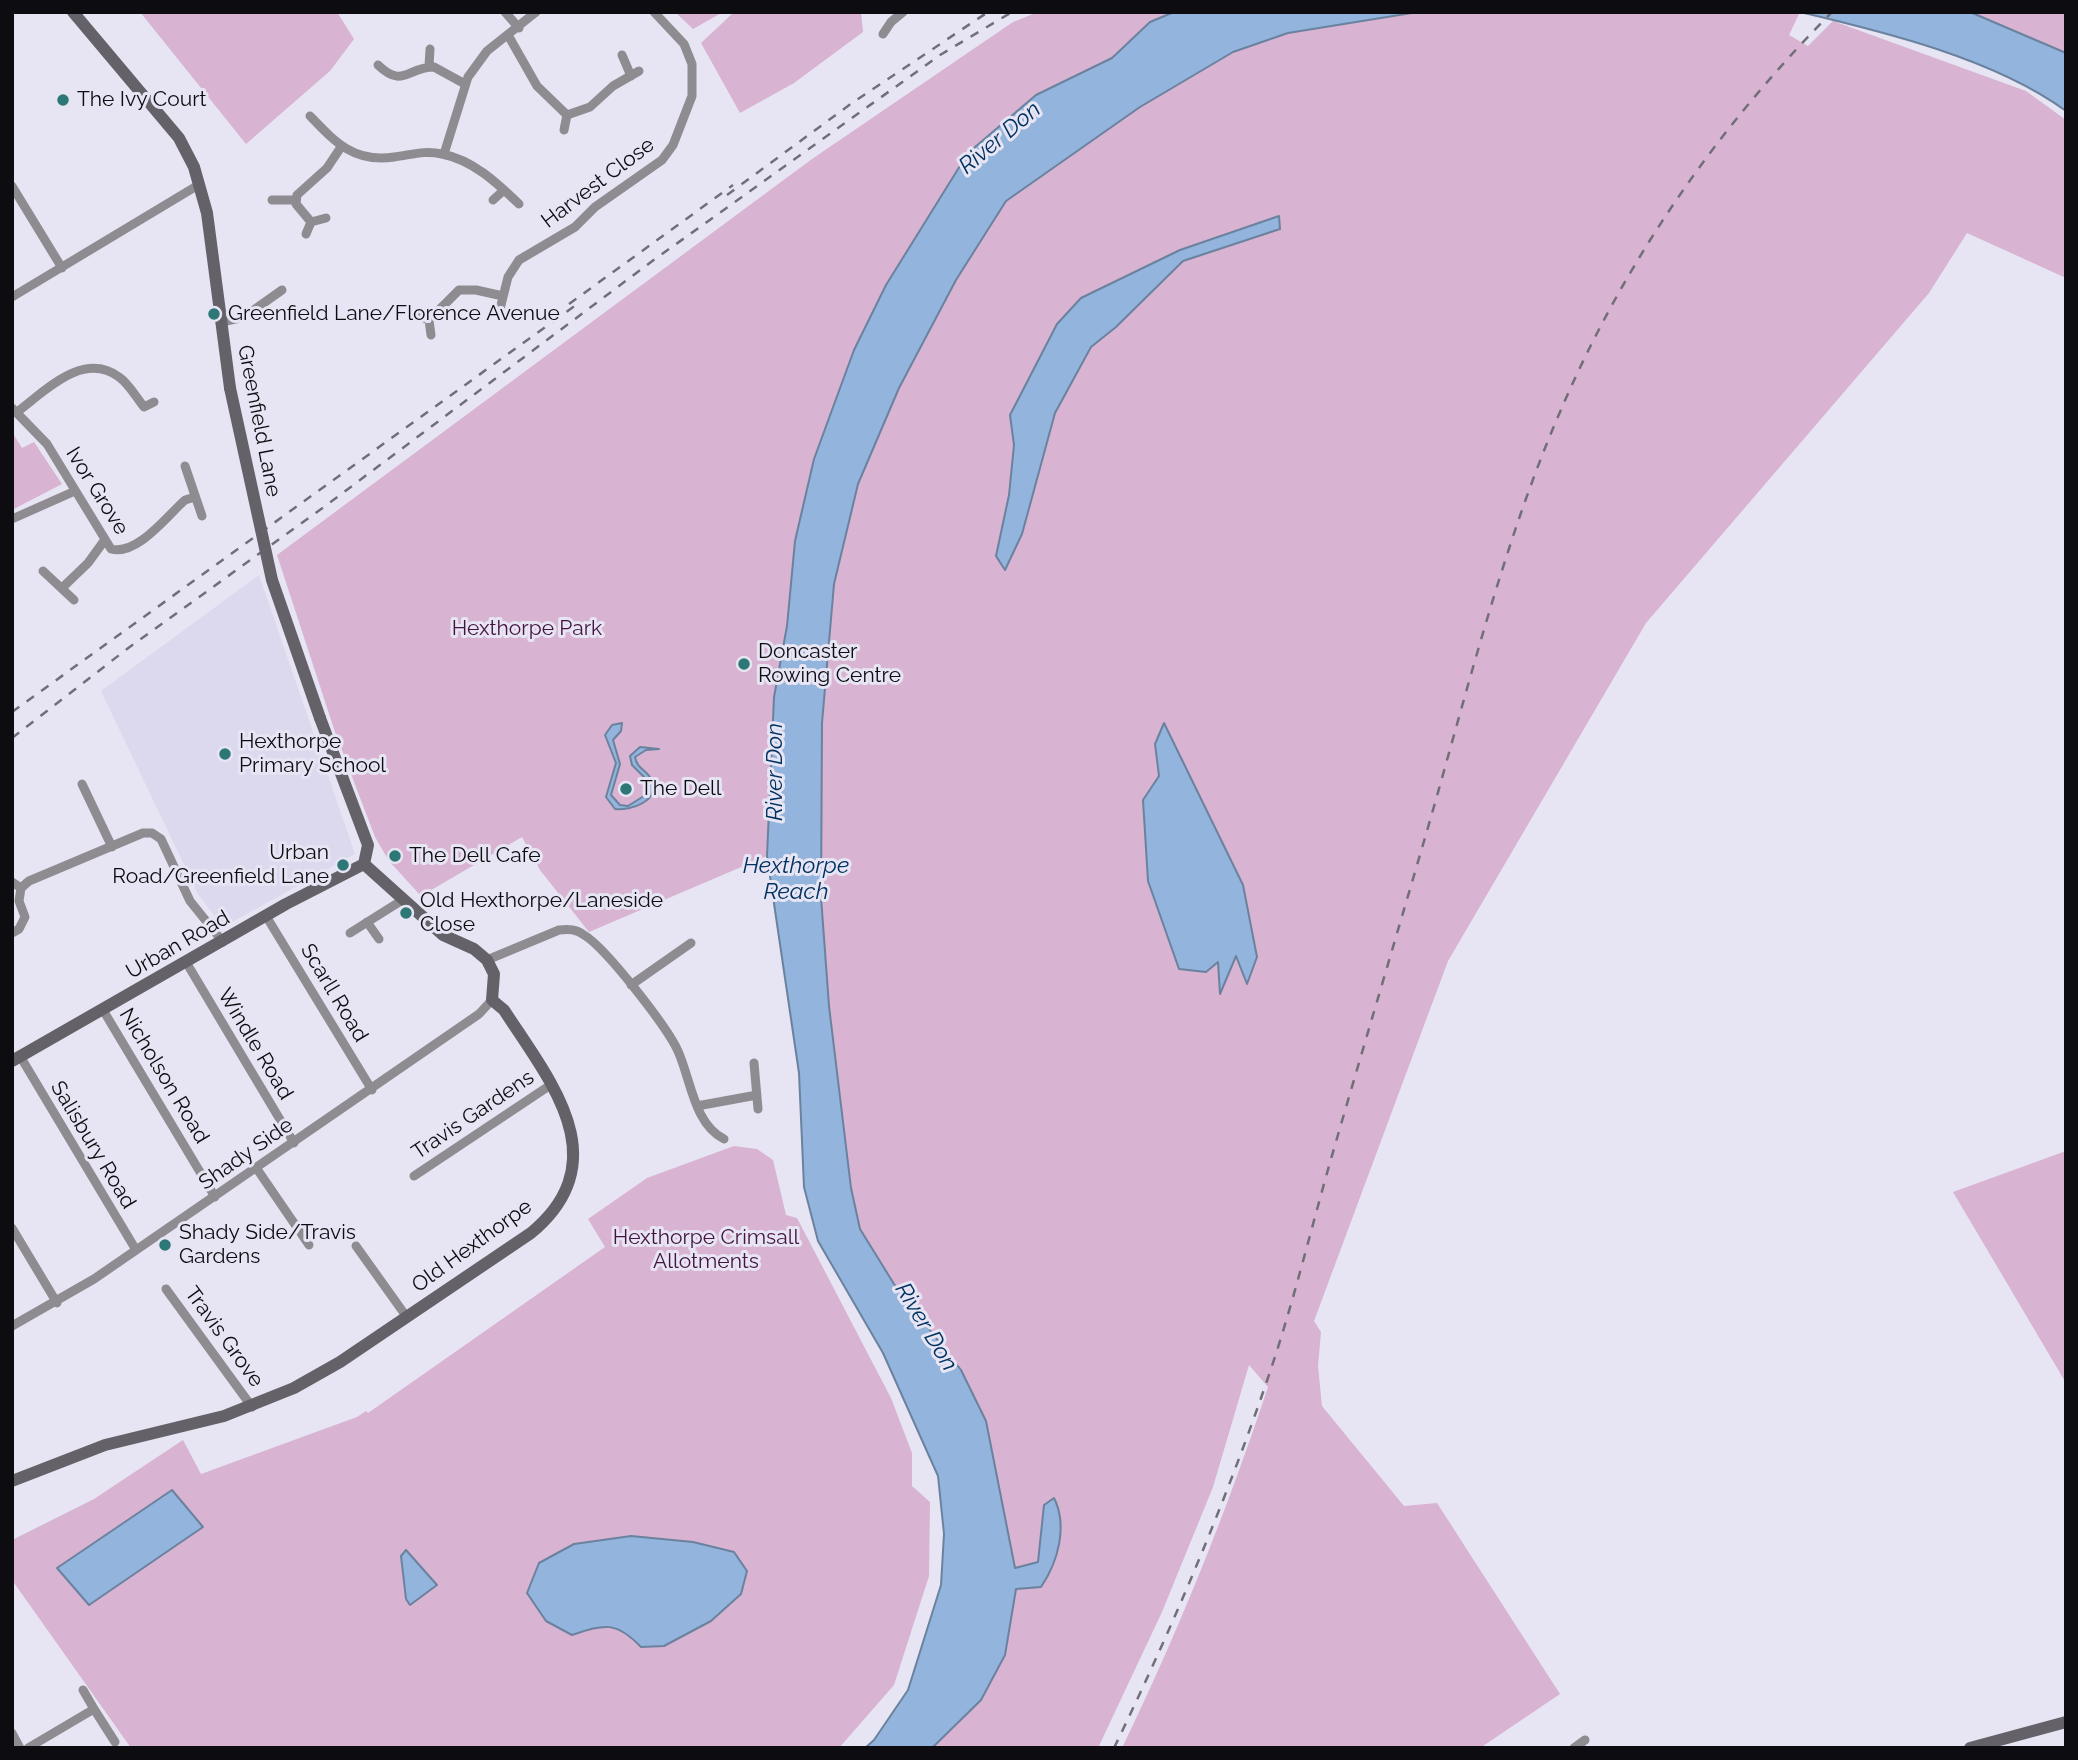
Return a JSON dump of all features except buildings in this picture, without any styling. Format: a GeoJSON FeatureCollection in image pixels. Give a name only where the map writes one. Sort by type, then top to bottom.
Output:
{"type":"FeatureCollection","features":[{"type":"Feature","properties":{"kind":"street","name":"Greenfield Lane"},"geometry":{"type":"LineString","coordinates":[[73,12],[179,138],[200,184],[207,213],[230,388],[272,580],[368,845],[364,864]]}},
{"type":"Feature","properties":{"kind":"street"},"geometry":{"type":"LineString","coordinates":[[505,12],[519,27]]}},
{"type":"Feature","properties":{"kind":"street"},"geometry":{"type":"LineString","coordinates":[[444,154],[465,84],[480,60],[536,12]]}},
{"type":"Feature","properties":{"kind":"street","name":"Harvest Close"},"geometry":{"type":"LineString","coordinates":[[500,309],[512,269],[519,260],[575,227],[601,202],[662,160],[673,145],[692,96],[692,64],[684,44],[654,12]]}},
{"type":"Feature","properties":{"kind":"street"},"geometry":{"type":"LineString","coordinates":[[883,34],[891,22],[903,12]]}},
{"type":"Feature","properties":{"kind":"street"},"geometry":{"type":"LineString","coordinates":[[508,35],[537,86],[567,115]]}},
{"type":"Feature","properties":{"kind":"street"},"geometry":{"type":"LineString","coordinates":[[429,66],[430,49]]}},
{"type":"Feature","properties":{"kind":"street"},"geometry":{"type":"LineString","coordinates":[[567,115],[590,107],[613,86],[635,74],[622,55]]}},
{"type":"Feature","properties":{"kind":"street"},"geometry":{"type":"LineString","coordinates":[[378,65],[387,73],[398,77],[429,66],[465,84]]}},
{"type":"Feature","properties":{"kind":"street"},"geometry":{"type":"LineString","coordinates":[[564,130],[567,115]]}},
{"type":"Feature","properties":{"kind":"street"},"geometry":{"type":"LineString","coordinates":[[310,117],[341,147],[383,158],[426,151],[444,154],[477,169],[519,204]]}},
{"type":"Feature","properties":{"kind":"street"},"geometry":{"type":"LineString","coordinates":[[295,200],[302,189],[327,169],[341,147]]}},
{"type":"Feature","properties":{"kind":"street"},"geometry":{"type":"LineString","coordinates":[[12,297],[200,184]]}},
{"type":"Feature","properties":{"kind":"street"},"geometry":{"type":"LineString","coordinates":[[12,186],[62,268]]}},
{"type":"Feature","properties":{"kind":"street"},"geometry":{"type":"LineString","coordinates":[[493,200],[504,190]]}},
{"type":"Feature","properties":{"kind":"street"},"geometry":{"type":"LineString","coordinates":[[272,200],[295,200]]}},
{"type":"Feature","properties":{"kind":"street"},"geometry":{"type":"LineString","coordinates":[[295,200],[311,222]]}},
{"type":"Feature","properties":{"kind":"street"},"geometry":{"type":"LineString","coordinates":[[311,222],[326,218]]}},
{"type":"Feature","properties":{"kind":"street"},"geometry":{"type":"LineString","coordinates":[[306,234],[311,222]]}},
{"type":"Feature","properties":{"kind":"street"},"geometry":{"type":"LineString","coordinates":[[222,322],[244,317],[282,290]]}},
{"type":"Feature","properties":{"kind":"street"},"geometry":{"type":"LineString","coordinates":[[429,320],[460,290],[476,290],[503,296]]}},
{"type":"Feature","properties":{"kind":"street"},"geometry":{"type":"LineString","coordinates":[[415,314],[429,320]]}},
{"type":"Feature","properties":{"kind":"street"},"geometry":{"type":"LineString","coordinates":[[429,320],[431,335]]}},
{"type":"Feature","properties":{"kind":"street"},"geometry":{"type":"LineString","coordinates":[[14,410],[67,375],[87,368],[104,370],[121,377],[144,407],[154,402]]}},
{"type":"Feature","properties":{"kind":"street","name":"Ivor Grove"},"geometry":{"type":"LineString","coordinates":[[14,410],[47,444],[111,549],[129,549],[185,500],[195,497]]}},
{"type":"Feature","properties":{"kind":"street"},"geometry":{"type":"LineString","coordinates":[[185,466],[202,516]]}},
{"type":"Feature","properties":{"kind":"street"},"geometry":{"type":"LineString","coordinates":[[12,519],[75,491]]}},
{"type":"Feature","properties":{"kind":"street"},"geometry":{"type":"LineString","coordinates":[[62,588],[88,563],[104,541]]}},
{"type":"Feature","properties":{"kind":"street"},"geometry":{"type":"LineString","coordinates":[[43,571],[74,600]]}},
{"type":"Feature","properties":{"kind":"street"},"geometry":{"type":"LineString","coordinates":[[82,784],[112,847]]}},
{"type":"Feature","properties":{"kind":"street"},"geometry":{"type":"LineString","coordinates":[[12,933],[19,929],[24,917],[19,901],[21,888],[29,881],[143,833],[158,835],[190,901],[223,942]]}},
{"type":"Feature","properties":{"kind":"street"},"geometry":{"type":"LineString","coordinates":[[364,864],[443,934],[474,949],[487,960],[494,974],[492,1000]]}},
{"type":"Feature","properties":{"kind":"street","name":"Urban Road"},"geometry":{"type":"LineString","coordinates":[[16,1059],[266,916],[364,864]]}},
{"type":"Feature","properties":{"kind":"street"},"geometry":{"type":"LineString","coordinates":[[12,882],[21,888]]}},
{"type":"Feature","properties":{"kind":"street"},"geometry":{"type":"LineString","coordinates":[[351,933],[404,899]]}},
{"type":"Feature","properties":{"kind":"street","name":"Scarll Road"},"geometry":{"type":"LineString","coordinates":[[266,916],[372,1090]]}},
{"type":"Feature","properties":{"kind":"street"},"geometry":{"type":"LineString","coordinates":[[368,922],[379,939]]}},
{"type":"Feature","properties":{"kind":"street"},"geometry":{"type":"LineString","coordinates":[[487,960],[559,930],[569,929],[587,936],[631,985],[677,1049],[697,1105],[711,1131],[724,1139]]}},
{"type":"Feature","properties":{"kind":"street"},"geometry":{"type":"LineString","coordinates":[[631,985],[691,943]]}},
{"type":"Feature","properties":{"kind":"street","name":"Windle Road"},"geometry":{"type":"LineString","coordinates":[[186,962],[293,1143]]}},
{"type":"Feature","properties":{"kind":"street","name":"Shady Side"},"geometry":{"type":"LineString","coordinates":[[12,1326],[57,1303],[257,1169],[479,1014],[492,1000]]}},
{"type":"Feature","properties":{"kind":"street","name":"Old Hexthorpe"},"geometry":{"type":"LineString","coordinates":[[12,1481],[105,1445],[252,1406],[331,1367],[531,1233],[554,1208],[565,1188],[573,1152],[569,1120],[552,1084],[504,1010],[492,1000]]}},
{"type":"Feature","properties":{"kind":"street","name":"Nicholson Road"},"geometry":{"type":"LineString","coordinates":[[103,1010],[215,1197]]}},
{"type":"Feature","properties":{"kind":"street","name":"Salisbury Road"},"geometry":{"type":"LineString","coordinates":[[16,1059],[136,1250]]}},
{"type":"Feature","properties":{"kind":"street"},"geometry":{"type":"LineString","coordinates":[[754,1063],[758,1109]]}},
{"type":"Feature","properties":{"kind":"street","name":"Travis Gardens"},"geometry":{"type":"LineString","coordinates":[[414,1176],[552,1084]]}},
{"type":"Feature","properties":{"kind":"street"},"geometry":{"type":"LineString","coordinates":[[697,1105],[757,1094]]}},
{"type":"Feature","properties":{"kind":"street"},"geometry":{"type":"LineString","coordinates":[[257,1169],[309,1245]]}},
{"type":"Feature","properties":{"kind":"street"},"geometry":{"type":"LineString","coordinates":[[12,1228],[57,1303]]}},
{"type":"Feature","properties":{"kind":"street"},"geometry":{"type":"LineString","coordinates":[[356,1246],[406,1316]]}},
{"type":"Feature","properties":{"kind":"street","name":"Travis Grove"},"geometry":{"type":"LineString","coordinates":[[166,1289],[252,1406]]}},
{"type":"Feature","properties":{"kind":"street"},"geometry":{"type":"LineString","coordinates":[[83,1690],[115,1742]]}},
{"type":"Feature","properties":{"kind":"street"},"geometry":{"type":"LineString","coordinates":[[28,1748],[94,1709]]}},
{"type":"Feature","properties":{"kind":"street"},"geometry":{"type":"LineString","coordinates":[[1970,1748],[2066,1722]]}},
{"type":"Feature","properties":{"kind":"street"},"geometry":{"type":"LineString","coordinates":[[12,1733],[20,1748]]}},
{"type":"Feature","properties":{"kind":"street"},"geometry":{"type":"LineString","coordinates":[[1574,1748],[1585,1740]]}},
{"type":"Feature","properties":{"kind":"shaded area","name":"Hexthorpe Primary School"},"geometry":{"type":"Polygon","coordinates":[[[259,575],[355,854],[223,927],[198,894],[101,691],[259,575]]]}},
{"type":"Feature","properties":{"kind":"green space"},"geometry":{"type":"Polygon","coordinates":[[[140,12],[337,12],[354,39],[330,71],[246,144],[140,12]]]}},
{"type":"Feature","properties":{"kind":"green space"},"geometry":{"type":"Polygon","coordinates":[[[675,12],[723,12],[693,29],[675,12]]]}},
{"type":"Feature","properties":{"kind":"green space"},"geometry":{"type":"Polygon","coordinates":[[[734,12],[861,12],[863,32],[794,83],[740,113],[701,43],[734,12]]]}},
{"type":"Feature","properties":{"kind":"green space","name":"Hexthorpe Park"},"geometry":{"type":"Polygon","coordinates":[[[1038,12],[1174,12],[1150,22],[1112,58],[1036,95],[853,353],[814,459],[795,541],[787,626],[774,697],[767,856],[589,932],[540,870],[522,837],[421,896],[389,861],[375,837],[335,732],[277,555],[812,159],[1013,22],[1038,12]]]}},
{"type":"Feature","properties":{"kind":"green space"},"geometry":{"type":"Polygon","coordinates":[[[1418,12],[1800,12],[1789,35],[1808,46],[1833,21],[2026,91],[2066,120],[2066,278],[1967,233],[1929,293],[1646,623],[1448,961],[1314,1321],[1321,1332],[1318,1366],[1322,1406],[1404,1506],[1437,1503],[1560,1694],[1480,1748],[1122,1748],[1201,1570],[1268,1387],[1249,1365],[1213,1487],[1162,1612],[1098,1748],[932,1748],[981,1700],[1005,1655],[1016,1589],[1038,1563],[1015,1568],[986,1420],[961,1370],[894,1284],[860,1229],[851,1188],[829,1006],[821,897],[822,723],[834,584],[858,484],[899,388],[956,280],[1006,201],[1140,107],[1233,52],[1288,33],[1418,12]],[[1164,724],[1155,744],[1159,776],[1143,800],[1213,962],[1218,961],[1220,993],[1236,955],[1257,958],[1243,885],[1164,724]]]}},
{"type":"Feature","properties":{"kind":"green space"},"geometry":{"type":"Polygon","coordinates":[[[1965,12],[2066,12],[2066,54],[1965,12]]]}},
{"type":"Feature","properties":{"kind":"green space"},"geometry":{"type":"Polygon","coordinates":[[[12,432],[22,448],[34,442],[62,484],[12,510],[12,432]]]}},
{"type":"Feature","properties":{"kind":"green space","name":"Hexthorpe Crimsall Allotments"},"geometry":{"type":"Polygon","coordinates":[[[734,1146],[757,1149],[773,1160],[786,1215],[797,1218],[891,1398],[912,1453],[912,1486],[930,1502],[929,1576],[894,1685],[839,1748],[131,1748],[12,1580],[12,1540],[94,1499],[183,1440],[201,1474],[357,1417],[366,1411],[368,1413],[605,1247],[588,1219],[647,1178],[734,1146]]]}},
{"type":"Feature","properties":{"kind":"green space"},"geometry":{"type":"Polygon","coordinates":[[[2066,1151],[2066,1383],[1953,1192],[2066,1151]]]}},
{"type":"Feature","properties":{"kind":"water"},"geometry":{"type":"Polygon","coordinates":[[[1174,12],[1418,12],[1288,33],[1233,52],[1140,107],[1006,201],[956,280],[899,388],[858,484],[834,584],[822,723],[821,897],[829,1006],[851,1188],[860,1229],[894,1284],[961,1370],[986,1421],[1015,1568],[1038,1562],[1044,1505],[1054,1498],[1061,1532],[1052,1566],[1041,1587],[1016,1589],[1005,1655],[981,1700],[932,1748],[865,1748],[874,1740],[908,1690],[941,1585],[944,1534],[938,1476],[883,1353],[818,1241],[804,1187],[799,1073],[767,856],[774,697],[787,626],[795,541],[814,459],[854,350],[886,285],[968,153],[1036,95],[1112,58],[1150,22],[1174,12]]]}},
{"type":"Feature","properties":{"kind":"water"},"geometry":{"type":"Polygon","coordinates":[[[1800,12],[1970,12],[2066,53],[2066,111],[2006,76],[1973,62],[1903,38],[1800,12]]]}},
{"type":"Feature","properties":{"kind":"water"},"geometry":{"type":"Polygon","coordinates":[[[1279,216],[1280,229],[1183,261],[1116,327],[1091,347],[1055,413],[1022,534],[1005,570],[996,556],[1009,495],[1014,445],[1010,415],[1057,324],[1081,298],[1180,250],[1279,216]]]}},
{"type":"Feature","properties":{"kind":"water"},"geometry":{"type":"Polygon","coordinates":[[[622,723],[621,731],[613,740],[620,764],[611,795],[620,805],[628,806],[644,796],[649,782],[632,765],[630,756],[640,747],[659,749],[646,750],[635,757],[651,779],[653,787],[648,799],[636,806],[615,809],[606,797],[616,763],[605,735],[612,725],[622,723]]]}},
{"type":"Feature","properties":{"kind":"water"},"geometry":{"type":"Polygon","coordinates":[[[1164,723],[1243,885],[1257,957],[1247,984],[1236,956],[1220,994],[1218,962],[1206,972],[1179,969],[1148,881],[1143,800],[1159,776],[1155,744],[1164,723]]]}},
{"type":"Feature","properties":{"kind":"water"},"geometry":{"type":"Polygon","coordinates":[[[172,1490],[203,1527],[89,1605],[57,1568],[172,1490]]]}},
{"type":"Feature","properties":{"kind":"water"},"geometry":{"type":"Polygon","coordinates":[[[631,1536],[693,1542],[734,1552],[747,1571],[741,1594],[711,1621],[664,1646],[641,1647],[624,1633],[610,1627],[572,1635],[546,1621],[527,1593],[539,1563],[574,1544],[631,1536]]]}},
{"type":"Feature","properties":{"kind":"water"},"geometry":{"type":"Polygon","coordinates":[[[406,1550],[437,1585],[410,1605],[406,1599],[401,1556],[406,1550]]]}},
{"type":"Feature","properties":{"kind":"railway"},"geometry":{"type":"LineString","coordinates":[[727,195],[852,103],[988,12]]}},
{"type":"Feature","properties":{"kind":"railway"},"geometry":{"type":"LineString","coordinates":[[12,738],[127,649],[328,504],[651,262],[940,55],[1012,12]]}},
{"type":"Feature","properties":{"kind":"railway"},"geometry":{"type":"LineString","coordinates":[[1114,1748],[1199,1561],[1271,1369],[1501,572],[1519,517],[1560,412],[1613,303],[1677,199],[1750,102],[1832,12]]}},
{"type":"Feature","properties":{"kind":"railway"},"geometry":{"type":"LineString","coordinates":[[569,304],[733,185]]}},
{"type":"Feature","properties":{"kind":"railway"},"geometry":{"type":"LineString","coordinates":[[12,712],[580,302]]}},
{"type":"Feature","properties":{"kind":"place","name":"The Ivy Court"},"geometry":{"type":"Point","coordinates":[63,100]}},
{"type":"Feature","properties":{"kind":"place","name":"Greenfield Lane/Florence Avenue"},"geometry":{"type":"Point","coordinates":[214,314]}},
{"type":"Feature","properties":{"kind":"place","name":"Doncaster Rowing Centre"},"geometry":{"type":"Point","coordinates":[744,664]}},
{"type":"Feature","properties":{"kind":"place","name":"Hexthorpe Primary School"},"geometry":{"type":"Point","coordinates":[225,754]}},
{"type":"Feature","properties":{"kind":"place","name":"The Dell"},"geometry":{"type":"Point","coordinates":[626,789]}},
{"type":"Feature","properties":{"kind":"place","name":"The Dell Cafe"},"geometry":{"type":"Point","coordinates":[395,856]}},
{"type":"Feature","properties":{"kind":"place","name":"Urban Road/Greenfield Lane"},"geometry":{"type":"Point","coordinates":[343,865]}},
{"type":"Feature","properties":{"kind":"place","name":"Old Hexthorpe/Laneside Close"},"geometry":{"type":"Point","coordinates":[406,913]}},
{"type":"Feature","properties":{"kind":"place","name":"Shady Side/Travis Gardens"},"geometry":{"type":"Point","coordinates":[165,1245]}},
{"type":"Feature","properties":{"kind":"water label","name":"River Don"},"geometry":{"type":"Point","coordinates":[1000,138]}},
{"type":"Feature","properties":{"kind":"water label","name":"River Don"},"geometry":{"type":"Point","coordinates":[775,772]}},
{"type":"Feature","properties":{"kind":"water label","name":"Hexthorpe Reach"},"geometry":{"type":"Point","coordinates":[796,879]}},
{"type":"Feature","properties":{"kind":"water label","name":"River Don"},"geometry":{"type":"Point","coordinates":[926,1327]}}]}
